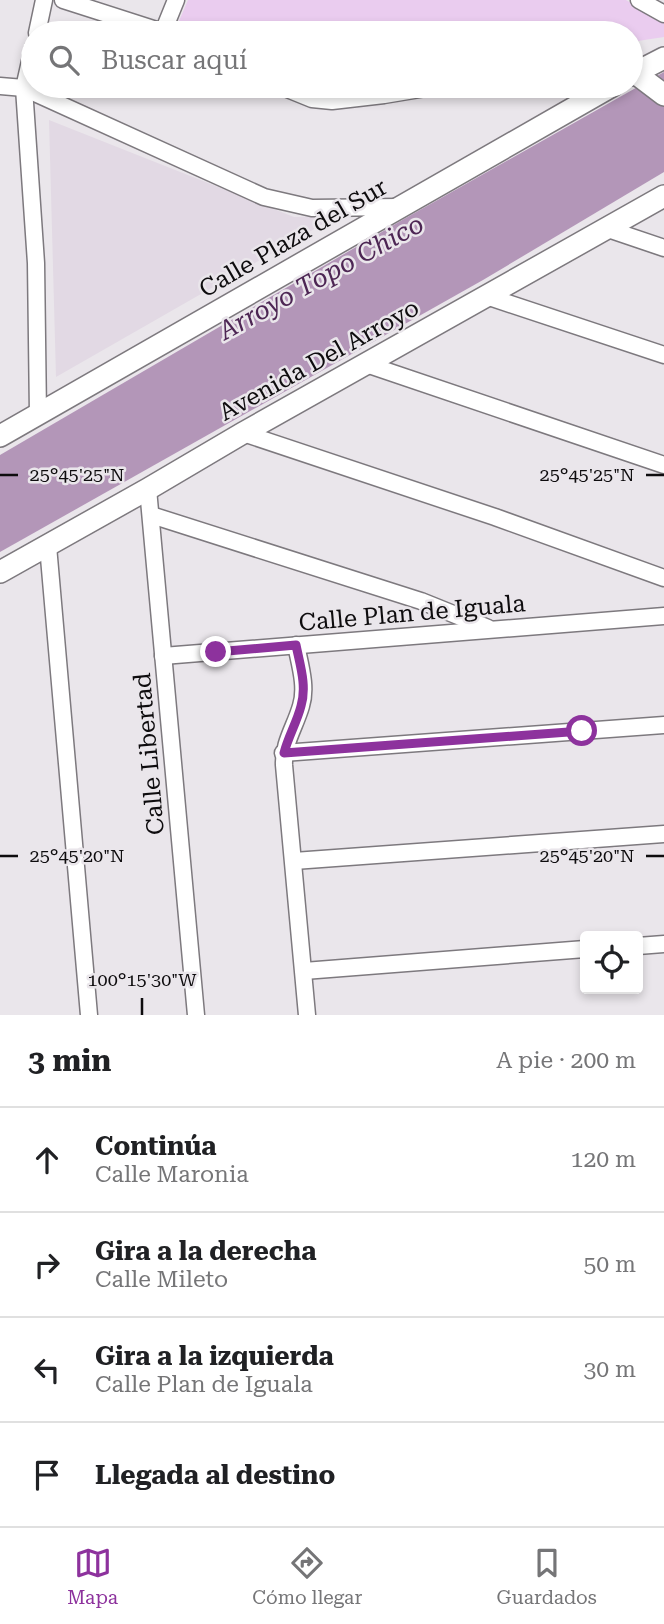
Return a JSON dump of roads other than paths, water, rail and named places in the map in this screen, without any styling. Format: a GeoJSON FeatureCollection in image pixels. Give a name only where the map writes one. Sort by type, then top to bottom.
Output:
{"type":"FeatureCollection","features":[{"type":"Feature","properties":{"kind":"street"},"geometry":{"type":"LineString","coordinates":[[40,21],[44,0]]}},
{"type":"Feature","properties":{"kind":"street"},"geometry":{"type":"LineString","coordinates":[[63,0],[128,21]]}},
{"type":"Feature","properties":{"kind":"street"},"geometry":{"type":"LineString","coordinates":[[169,21],[176,0]]}},
{"type":"Feature","properties":{"kind":"street"},"geometry":{"type":"LineString","coordinates":[[639,0],[664,14]]}},
{"type":"Feature","properties":{"kind":"street"},"geometry":{"type":"LineString","coordinates":[[643,68],[664,58]]}},
{"type":"Feature","properties":{"kind":"street"},"geometry":{"type":"LineString","coordinates":[[643,80],[660,92]]}},
{"type":"Feature","properties":{"kind":"street"},"geometry":{"type":"LineString","coordinates":[[0,86],[21,88]]}},
{"type":"Feature","properties":{"kind":"street"},"geometry":{"type":"LineString","coordinates":[[25,98],[36,263],[38,415]]}},
{"type":"Feature","properties":{"kind":"street"},"geometry":{"type":"LineString","coordinates":[[46,98],[264,197],[313,208],[399,207]]}},
{"type":"Feature","properties":{"kind":"street"},"geometry":{"type":"LineString","coordinates":[[310,98],[332,101],[358,98]]}},
{"type":"Feature","properties":{"kind":"street","name":"Calle Plaza del Sur"},"geometry":{"type":"LineString","coordinates":[[0,436],[591,98]]}},
{"type":"Feature","properties":{"kind":"street","name":"Avenida Del Arroyo"},"geometry":{"type":"LineString","coordinates":[[0,572],[664,196]]}},
{"type":"Feature","properties":{"kind":"street"},"geometry":{"type":"LineString","coordinates":[[604,228],[664,248]]}},
{"type":"Feature","properties":{"kind":"street"},"geometry":{"type":"LineString","coordinates":[[486,296],[664,355]]}},
{"type":"Feature","properties":{"kind":"street"},"geometry":{"type":"LineString","coordinates":[[366,364],[664,465]]}},
{"type":"Feature","properties":{"kind":"street"},"geometry":{"type":"LineString","coordinates":[[243,433],[495,517],[664,578]]}},
{"type":"Feature","properties":{"kind":"street","name":"Calle Libertad"},"geometry":{"type":"LineString","coordinates":[[148,489],[196,1015]]}},
{"type":"Feature","properties":{"kind":"street"},"geometry":{"type":"LineString","coordinates":[[150,515],[421,600],[494,630]]}},
{"type":"Feature","properties":{"kind":"street"},"geometry":{"type":"LineString","coordinates":[[48,546],[89,1015]]}},
{"type":"Feature","properties":{"kind":"street","name":"Calle Plan de Iguala"},"geometry":{"type":"LineString","coordinates":[[163,656],[664,616]]}},
{"type":"Feature","properties":{"kind":"street"},"geometry":{"type":"LineString","coordinates":[[296,645],[304,692],[284,753],[307,1015]]}},
{"type":"Feature","properties":{"kind":"street"},"geometry":{"type":"LineString","coordinates":[[284,753],[664,725]]}},
{"type":"Feature","properties":{"kind":"street"},"geometry":{"type":"LineString","coordinates":[[294,861],[664,834]]}},
{"type":"Feature","properties":{"kind":"street"},"geometry":{"type":"LineString","coordinates":[[643,946],[664,944]]}},
{"type":"Feature","properties":{"kind":"street"},"geometry":{"type":"LineString","coordinates":[[304,971],[580,949]]}},
{"type":"Feature","properties":{"kind":"water","name":"Arroyo Topo Chico"},"geometry":{"type":"Polygon","coordinates":[[[664,72],[664,172],[483,280],[0,552],[0,455],[404,219],[618,98],[643,98],[643,84],[664,72]]]}}]}
